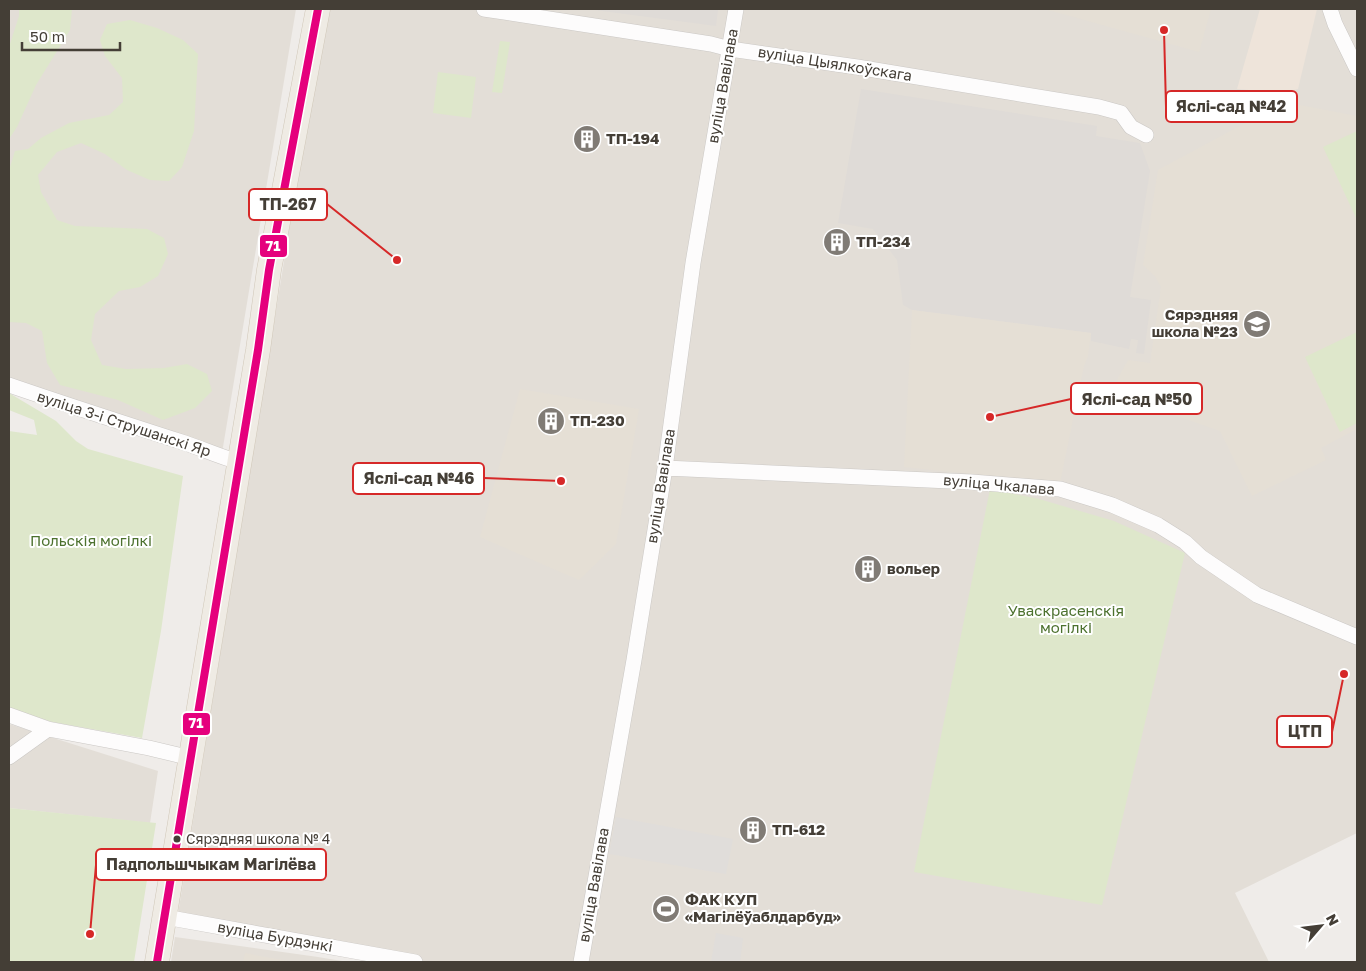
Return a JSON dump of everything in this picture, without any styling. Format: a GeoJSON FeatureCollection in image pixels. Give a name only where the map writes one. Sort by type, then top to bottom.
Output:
{"type":"FeatureCollection","features":[{"type":"Feature","properties":{"kind":"main road"},"geometry":{"type":"LineString","coordinates":[[157,962],[258,350],[269,270],[318,9]]}},
{"type":"Feature","properties":{"kind":"street","name":"вуліца Цыялкоўскага"},"geometry":{"type":"LineString","coordinates":[[484,9],[1099,107],[1121,113],[1131,127],[1146,135]]}},
{"type":"Feature","properties":{"kind":"street","name":"вуліца Вавілава"},"geometry":{"type":"LineString","coordinates":[[581,962],[634,660],[665,468],[693,263],[736,9]]}},
{"type":"Feature","properties":{"kind":"street"},"geometry":{"type":"LineString","coordinates":[[1330,9],[1335,24],[1357,68]]}},
{"type":"Feature","properties":{"kind":"street","name":"вуліца 3-і Струшанскі Яр"},"geometry":{"type":"LineString","coordinates":[[9,385],[205,449],[224,458],[239,462]]}},
{"type":"Feature","properties":{"kind":"street","name":"вуліца Чкалава"},"geometry":{"type":"LineString","coordinates":[[665,468],[972,482],[1060,489],[1112,505],[1158,525],[1185,542],[1201,557],[1257,595],[1357,637]]}},
{"type":"Feature","properties":{"kind":"street"},"geometry":{"type":"LineString","coordinates":[[9,715],[48,729],[191,758]]}},
{"type":"Feature","properties":{"kind":"street"},"geometry":{"type":"LineString","coordinates":[[9,757],[48,729]]}},
{"type":"Feature","properties":{"kind":"street","name":"вуліца Бурдэнкі"},"geometry":{"type":"LineString","coordinates":[[165,917],[415,962]]}},
{"type":"Feature","properties":{"kind":"shaded area"},"geometry":{"type":"Polygon","coordinates":[[[9,9],[296,9],[222,453],[9,381],[9,9]]]}},
{"type":"Feature","properties":{"kind":"shaded area"},"geometry":{"type":"Polygon","coordinates":[[[325,9],[1357,9],[1357,833],[1235,893],[1269,962],[390,962],[178,914],[325,9]]]}},
{"type":"Feature","properties":{"kind":"shaded area"},"geometry":{"type":"Polygon","coordinates":[[[587,9],[718,9],[716,26],[587,9]]]}},
{"type":"Feature","properties":{"kind":"shaded area"},"geometry":{"type":"Polygon","coordinates":[[[1045,9],[1211,9],[1199,52],[1045,9]]]}},
{"type":"Feature","properties":{"kind":"shaded area"},"geometry":{"type":"Polygon","coordinates":[[[1260,9],[1317,9],[1298,89],[1282,93],[1237,89],[1260,9]]]}},
{"type":"Feature","properties":{"kind":"shaded area"},"geometry":{"type":"Polygon","coordinates":[[[861,89],[1097,126],[1096,136],[1140,143],[1150,171],[1130,297],[1151,300],[1144,354],[1136,353],[1138,340],[1131,339],[1129,349],[1091,341],[1091,333],[912,310],[903,305],[897,260],[873,229],[838,223],[861,89]]]}},
{"type":"Feature","properties":{"kind":"shaded area","name":"Сярэдняя школа №23"},"geometry":{"type":"Polygon","coordinates":[[[1284,102],[1357,116],[1357,429],[1321,448],[1326,460],[1252,496],[1220,431],[1128,399],[1117,380],[1128,360],[1150,363],[1161,287],[1155,276],[1143,265],[1158,170],[1284,102]]]}},
{"type":"Feature","properties":{"kind":"shaded area"},"geometry":{"type":"Polygon","coordinates":[[[912,310],[1091,333],[1088,356],[1084,366],[1060,483],[904,467],[912,310]]]}},
{"type":"Feature","properties":{"kind":"shaded area"},"geometry":{"type":"Polygon","coordinates":[[[520,389],[639,409],[616,544],[579,580],[480,537],[520,389]]]}},
{"type":"Feature","properties":{"kind":"shaded area"},"geometry":{"type":"Polygon","coordinates":[[[9,724],[158,771],[150,823],[9,808],[9,724]]]}},
{"type":"Feature","properties":{"kind":"shaded area"},"geometry":{"type":"Polygon","coordinates":[[[616,817],[733,839],[726,874],[609,854],[616,817]]]}},
{"type":"Feature","properties":{"kind":"shaded area"},"geometry":{"type":"Polygon","coordinates":[[[716,933],[743,938],[740,962],[711,962],[716,933]]]}},
{"type":"Feature","properties":{"kind":"shaded area"},"geometry":{"type":"Polygon","coordinates":[[[175,937],[318,957],[348,962],[171,962],[175,937]]]}},
{"type":"Feature","properties":{"kind":"shaded area"},"geometry":{"type":"Polygon","coordinates":[[[245,953],[293,962],[243,962],[245,953]]]}},
{"type":"Feature","properties":{"kind":"green space"},"geometry":{"type":"Polygon","coordinates":[[[19,9],[72,9],[70,30],[36,85],[17,127],[9,139],[9,47],[19,16],[19,9]]]}},
{"type":"Feature","properties":{"kind":"green space"},"geometry":{"type":"Polygon","coordinates":[[[130,20],[157,28],[183,40],[198,54],[194,131],[182,167],[169,181],[150,180],[127,170],[105,154],[81,143],[57,152],[38,175],[41,192],[57,220],[75,226],[147,229],[164,238],[168,254],[158,276],[140,287],[119,291],[95,314],[91,340],[102,365],[126,369],[164,368],[187,364],[207,374],[212,391],[195,408],[163,420],[118,400],[60,385],[47,363],[42,331],[26,323],[9,322],[9,170],[15,151],[28,149],[41,138],[69,123],[109,115],[123,102],[122,78],[105,56],[100,40],[107,24],[130,20]]]}},
{"type":"Feature","properties":{"kind":"green space"},"geometry":{"type":"Polygon","coordinates":[[[500,41],[510,42],[502,93],[492,92],[500,41]]]}},
{"type":"Feature","properties":{"kind":"green space"},"geometry":{"type":"Polygon","coordinates":[[[438,72],[476,77],[471,118],[433,113],[438,72]]]}},
{"type":"Feature","properties":{"kind":"green space"},"geometry":{"type":"Polygon","coordinates":[[[1357,131],[1357,220],[1323,147],[1357,131]]]}},
{"type":"Feature","properties":{"kind":"green space"},"geometry":{"type":"Polygon","coordinates":[[[1357,332],[1357,423],[1340,432],[1305,357],[1357,332]]]}},
{"type":"Feature","properties":{"kind":"green space","name":"Польскія могілкі"},"geometry":{"type":"Polygon","coordinates":[[[9,393],[56,421],[76,441],[88,449],[183,476],[161,631],[142,738],[52,722],[9,708],[9,431],[37,435],[34,420],[9,410],[9,393]]]}},
{"type":"Feature","properties":{"kind":"green space","name":"Уваскрасенскія могілкі"},"geometry":{"type":"Polygon","coordinates":[[[990,489],[1039,499],[1114,521],[1185,553],[1102,905],[914,872],[990,489]]]}},
{"type":"Feature","properties":{"kind":"green space"},"geometry":{"type":"Polygon","coordinates":[[[9,808],[156,823],[134,962],[9,962],[9,808]]]}},
{"type":"Feature","properties":{"kind":"transit line","name":"71"},"geometry":{"type":"LineString","coordinates":[[157,962],[258,350],[269,270],[318,9]]}},
{"type":"Feature","properties":{"kind":"place","name":"Яслі-сад №42"},"geometry":{"type":"Point","coordinates":[1164,30]}},
{"type":"Feature","properties":{"kind":"place","name":"ТП-194"},"geometry":{"type":"Point","coordinates":[587,139]}},
{"type":"Feature","properties":{"kind":"place","name":"ТП-234"},"geometry":{"type":"Point","coordinates":[837,242]}},
{"type":"Feature","properties":{"kind":"place","name":"ТП-267"},"geometry":{"type":"Point","coordinates":[397,260]}},
{"type":"Feature","properties":{"kind":"place","name":"Сярэдняя школа №23"},"geometry":{"type":"Point","coordinates":[1257,324]}},
{"type":"Feature","properties":{"kind":"place","name":"Яслі-сад №50"},"geometry":{"type":"Point","coordinates":[990,417]}},
{"type":"Feature","properties":{"kind":"place","name":"ТП-230"},"geometry":{"type":"Point","coordinates":[551,421]}},
{"type":"Feature","properties":{"kind":"place","name":"Яслі-сад №46"},"geometry":{"type":"Point","coordinates":[561,481]}},
{"type":"Feature","properties":{"kind":"place","name":"вольер"},"geometry":{"type":"Point","coordinates":[868,569]}},
{"type":"Feature","properties":{"kind":"place","name":"ЦТП"},"geometry":{"type":"Point","coordinates":[1344,674]}},
{"type":"Feature","properties":{"kind":"place","name":"ТП-612"},"geometry":{"type":"Point","coordinates":[753,830]}},
{"type":"Feature","properties":{"kind":"place","name":"Сярэдняя школа № 4"},"geometry":{"type":"Point","coordinates":[177,839]}},
{"type":"Feature","properties":{"kind":"place","name":"ФАК КУП «Магілёўаблдарбуд»"},"geometry":{"type":"Point","coordinates":[666,909]}},
{"type":"Feature","properties":{"kind":"place","name":"Падпольшчыкам Магілёва"},"geometry":{"type":"Point","coordinates":[90,934]}}]}
